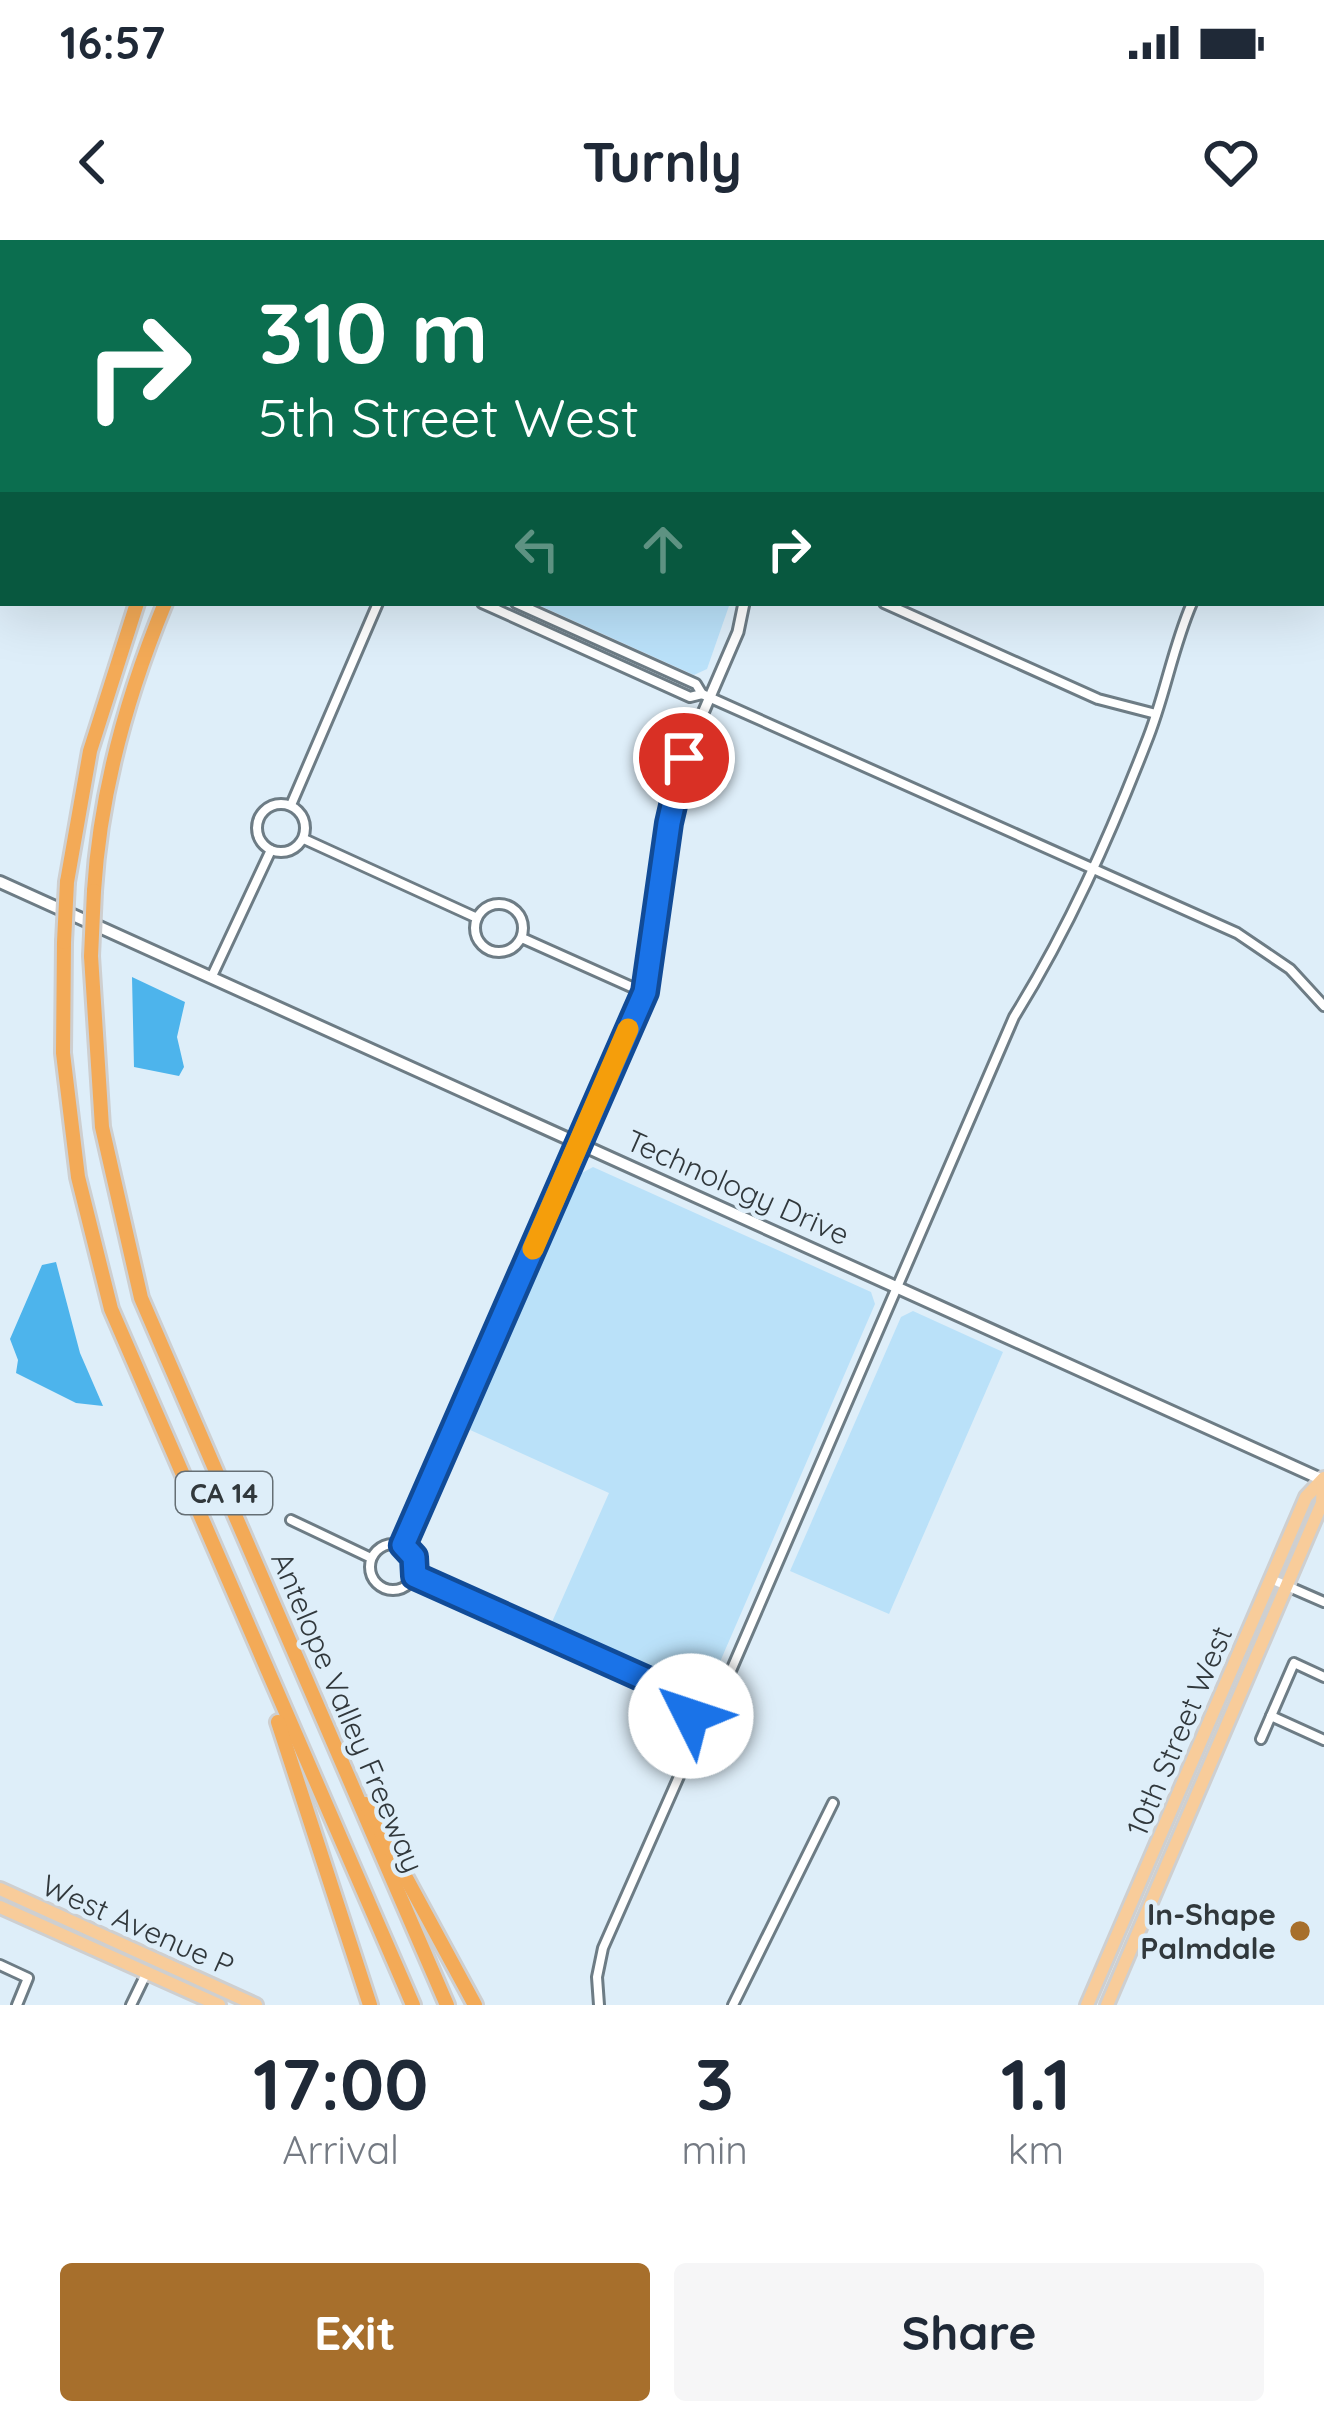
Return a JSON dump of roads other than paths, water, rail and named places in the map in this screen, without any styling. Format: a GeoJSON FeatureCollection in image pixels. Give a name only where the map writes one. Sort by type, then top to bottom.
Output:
{"type":"FeatureCollection","features":[{"type":"Feature","properties":{"kind":"highway","name":"Antelope Valley Freeway"},"geometry":{"type":"LineString","coordinates":[[135,606],[89,751],[67,882],[63,1053],[78,1177],[111,1309],[266,1676],[413,2005]]}},
{"type":"Feature","properties":{"kind":"highway","name":"Antelope Valley Freeway"},"geometry":{"type":"LineString","coordinates":[[164,606],[127,712],[106,803],[94,891],[91,956],[102,1127],[116,1205],[141,1298],[447,2005]]}},
{"type":"Feature","properties":{"kind":"highway"},"geometry":{"type":"LineString","coordinates":[[266,1676],[370,2005]]}},
{"type":"Feature","properties":{"kind":"highway"},"geometry":{"type":"LineString","coordinates":[[334,1750],[476,2005]]}},
{"type":"Feature","properties":{"kind":"main road","name":"Technology Drive"},"geometry":{"type":"LineString","coordinates":[[0,882],[1323,1479]]}},
{"type":"Feature","properties":{"kind":"main road","name":"10th Street West"},"geometry":{"type":"LineString","coordinates":[[1087,2005],[1306,1497],[1323,1479]]}},
{"type":"Feature","properties":{"kind":"main road","name":"10th Street West"},"geometry":{"type":"LineString","coordinates":[[1107,2005],[1322,1503],[1323,1479]]}},
{"type":"Feature","properties":{"kind":"main road","name":"West Avenue P"},"geometry":{"type":"LineString","coordinates":[[0,1889],[256,2005]]}},
{"type":"Feature","properties":{"kind":"main road","name":"West Avenue P"},"geometry":{"type":"LineString","coordinates":[[0,1907],[219,2005]]}},
{"type":"Feature","properties":{"kind":"main road"},"geometry":{"type":"LineString","coordinates":[[1097,2005],[1101,1972]]}},
{"type":"Feature","properties":{"kind":"street"},"geometry":{"type":"LineString","coordinates":[[291,805],[378,606]]}},
{"type":"Feature","properties":{"kind":"street"},"geometry":{"type":"LineString","coordinates":[[489,606],[690,697],[706,696]]}},
{"type":"Feature","properties":{"kind":"street"},"geometry":{"type":"LineString","coordinates":[[523,606],[696,684],[706,696],[1265,949],[1324,1006]]}},
{"type":"Feature","properties":{"kind":"street"},"geometry":{"type":"LineString","coordinates":[[403,1545],[645,992],[669,823],[684,758],[743,606]]}},
{"type":"Feature","properties":{"kind":"street"},"geometry":{"type":"LineString","coordinates":[[891,606],[1099,699],[1156,714]]}},
{"type":"Feature","properties":{"kind":"street"},"geometry":{"type":"LineString","coordinates":[[723,1689],[1014,1017],[1059,944],[1094,869],[1156,714],[1168,658],[1191,606]]}},
{"type":"Feature","properties":{"kind":"street"},"geometry":{"type":"LineString","coordinates":[[291,805],[304,820],[304,839]]}},
{"type":"Feature","properties":{"kind":"street"},"geometry":{"type":"LineString","coordinates":[[291,805],[273,806],[259,818],[257,832],[272,850],[286,852],[304,839]]}},
{"type":"Feature","properties":{"kind":"street"},"geometry":{"type":"LineString","coordinates":[[304,839],[477,918]]}},
{"type":"Feature","properties":{"kind":"street"},"geometry":{"type":"LineString","coordinates":[[212,976],[272,850]]}},
{"type":"Feature","properties":{"kind":"street"},"geometry":{"type":"LineString","coordinates":[[491,905],[509,905],[519,913],[522,938],[508,950],[490,950],[477,936],[477,918],[491,905]]}},
{"type":"Feature","properties":{"kind":"street"},"geometry":{"type":"LineString","coordinates":[[522,938],[645,992]]}},
{"type":"Feature","properties":{"kind":"street"},"geometry":{"type":"LineString","coordinates":[[291,1520],[371,1558]]}},
{"type":"Feature","properties":{"kind":"street"},"geometry":{"type":"LineString","coordinates":[[403,1545],[381,1547],[371,1558],[371,1574],[382,1587],[397,1590],[415,1576]]}},
{"type":"Feature","properties":{"kind":"street"},"geometry":{"type":"LineString","coordinates":[[403,1545],[414,1557],[415,1576]]}},
{"type":"Feature","properties":{"kind":"street"},"geometry":{"type":"LineString","coordinates":[[415,1576],[692,1700]]}},
{"type":"Feature","properties":{"kind":"street"},"geometry":{"type":"LineString","coordinates":[[1270,1579],[1324,1602]]}},
{"type":"Feature","properties":{"kind":"street"},"geometry":{"type":"LineString","coordinates":[[1262,1738],[1294,1664],[1324,1677]]}},
{"type":"Feature","properties":{"kind":"street"},"geometry":{"type":"LineString","coordinates":[[707,1688],[723,1689],[737,1708],[733,1723],[714,1734],[700,1729],[691,1716],[692,1700],[707,1688]]}},
{"type":"Feature","properties":{"kind":"street"},"geometry":{"type":"LineString","coordinates":[[1271,1717],[1324,1741]]}},
{"type":"Feature","properties":{"kind":"street"},"geometry":{"type":"LineString","coordinates":[[599,2005],[597,1977],[603,1948],[700,1729]]}},
{"type":"Feature","properties":{"kind":"street"},"geometry":{"type":"LineString","coordinates":[[733,2005],[833,1803]]}},
{"type":"Feature","properties":{"kind":"street"},"geometry":{"type":"LineString","coordinates":[[0,1965],[28,1978],[17,2005]]}},
{"type":"Feature","properties":{"kind":"street"},"geometry":{"type":"LineString","coordinates":[[131,2005],[147,1972]]}},
{"type":"Feature","properties":{"kind":"water"},"geometry":{"type":"Polygon","coordinates":[[[132,977],[185,1002],[177,1037],[184,1067],[179,1076],[134,1067],[132,977]]]}},
{"type":"Feature","properties":{"kind":"water"},"geometry":{"type":"Polygon","coordinates":[[[56,1262],[80,1353],[103,1406],[76,1403],[16,1373],[18,1360],[10,1339],[42,1265],[56,1262]]]}},
{"type":"Feature","properties":{"kind":"place","name":"In-Shape Palmdale"},"geometry":{"type":"Point","coordinates":[1300,1931]}}]}
